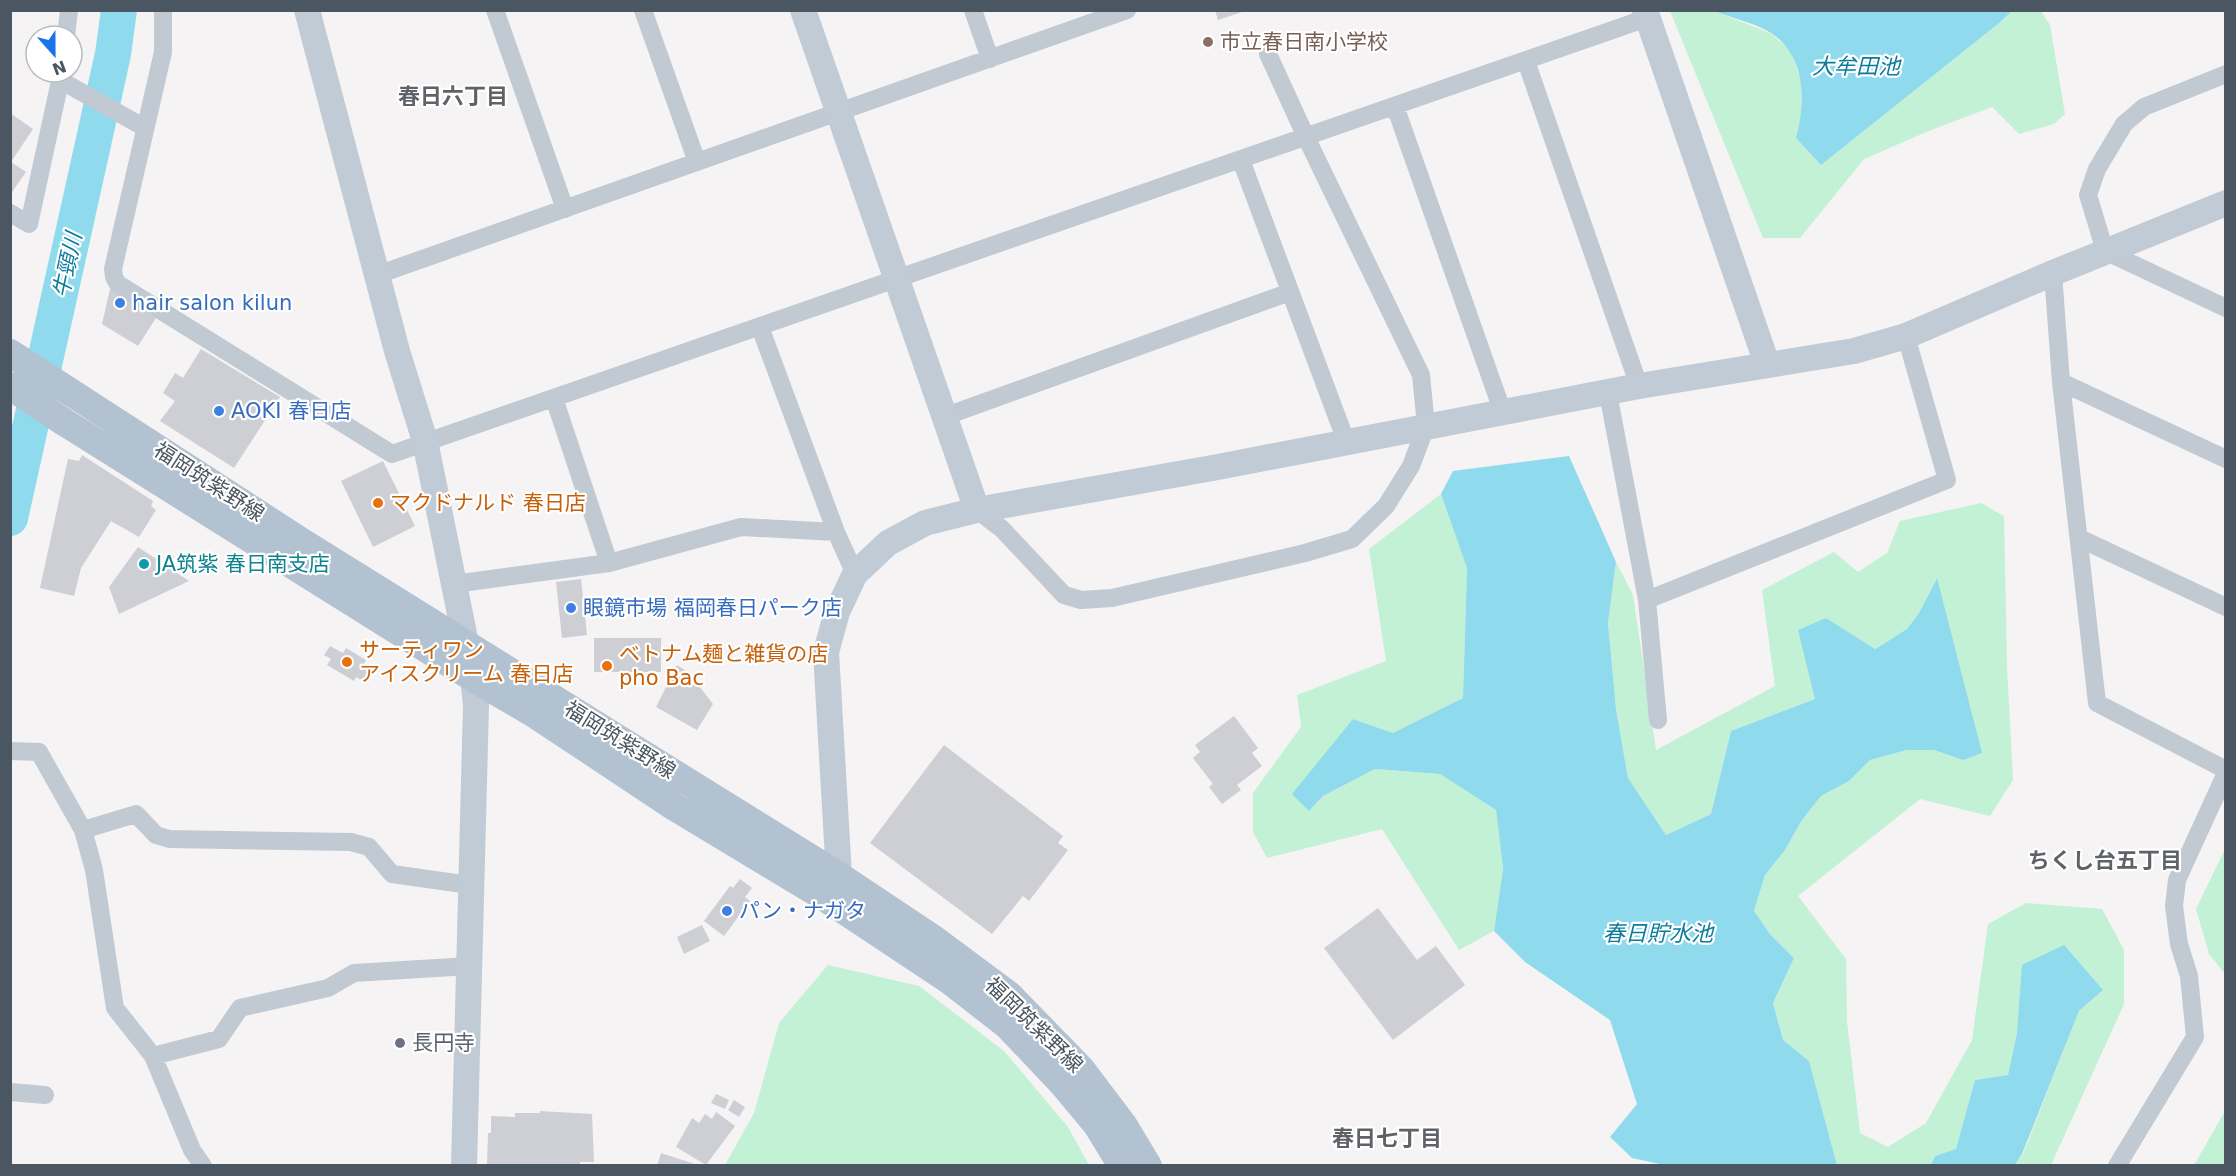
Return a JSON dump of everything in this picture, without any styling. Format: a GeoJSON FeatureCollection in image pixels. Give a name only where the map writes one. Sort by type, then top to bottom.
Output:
{"type":"FeatureCollection","features":[{"type":"Feature","properties":{"kind":"main road","name":"福岡筑紫野線"},"geometry":{"type":"LineString","coordinates":[[10,353],[292,536],[839,876],[935,940],[1009,995],[1081,1069],[1124,1126],[1148,1166]]}},
{"type":"Feature","properties":{"kind":"main road","name":"福岡筑紫野線"},"geometry":{"type":"LineString","coordinates":[[10,386],[473,678],[536,714],[673,806],[824,897],[949,980],[1008,1026],[1063,1084],[1097,1125],[1122,1166]]}},
{"type":"Feature","properties":{"kind":"street"},"geometry":{"type":"LineString","coordinates":[[164,10],[163,52],[139,125],[113,269],[114,277],[118,284],[392,454],[1526,61],[1646,14],[1767,364]]}},
{"type":"Feature","properties":{"kind":"street"},"geometry":{"type":"LineString","coordinates":[[307,10],[397,351],[425,441],[473,678],[476,705],[470,966],[462,1165]]}},
{"type":"Feature","properties":{"kind":"street"},"geometry":{"type":"LineString","coordinates":[[495,10],[565,209]]}},
{"type":"Feature","properties":{"kind":"street"},"geometry":{"type":"LineString","coordinates":[[644,10],[697,162]]}},
{"type":"Feature","properties":{"kind":"street"},"geometry":{"type":"LineString","coordinates":[[803,10],[977,510],[1002,529],[1064,595],[1081,600],[1112,598],[1352,540],[1386,506],[1411,466],[1425,426],[1421,375],[1268,54]]}},
{"type":"Feature","properties":{"kind":"street"},"geometry":{"type":"LineString","coordinates":[[973,10],[990,59]]}},
{"type":"Feature","properties":{"kind":"street"},"geometry":{"type":"LineString","coordinates":[[377,275],[1127,10]]}},
{"type":"Feature","properties":{"kind":"street"},"geometry":{"type":"LineString","coordinates":[[1526,61],[1639,386]]}},
{"type":"Feature","properties":{"kind":"street"},"geometry":{"type":"LineString","coordinates":[[2226,74],[2144,107],[2124,124],[2097,169],[2088,195],[2105,252],[2226,308]]}},
{"type":"Feature","properties":{"kind":"street"},"geometry":{"type":"LineString","coordinates":[[10,213],[29,224],[63,84]]}},
{"type":"Feature","properties":{"kind":"street"},"geometry":{"type":"LineString","coordinates":[[72,84],[139,125]]}},
{"type":"Feature","properties":{"kind":"street"},"geometry":{"type":"LineString","coordinates":[[1395,106],[1503,413]]}},
{"type":"Feature","properties":{"kind":"street"},"geometry":{"type":"LineString","coordinates":[[1241,160],[1346,441]]}},
{"type":"Feature","properties":{"kind":"street"},"geometry":{"type":"LineString","coordinates":[[839,876],[826,652],[837,612],[855,574],[888,543],[925,523],[977,510],[1218,467],[1639,386],[1854,351],[1906,336],[2226,203]]}},
{"type":"Feature","properties":{"kind":"street"},"geometry":{"type":"LineString","coordinates":[[2053,273],[2061,382],[2097,703],[2226,771],[2177,880],[2174,906],[2179,944],[2188,976],[2195,1037],[2118,1166]]}},
{"type":"Feature","properties":{"kind":"street"},"geometry":{"type":"LineString","coordinates":[[946,416],[1290,292]]}},
{"type":"Feature","properties":{"kind":"street"},"geometry":{"type":"LineString","coordinates":[[760,327],[836,532],[855,574]]}},
{"type":"Feature","properties":{"kind":"street"},"geometry":{"type":"LineString","coordinates":[[1647,600],[1947,480],[1906,336]]}},
{"type":"Feature","properties":{"kind":"street"},"geometry":{"type":"LineString","coordinates":[[2061,382],[2226,459]]}},
{"type":"Feature","properties":{"kind":"street"},"geometry":{"type":"LineString","coordinates":[[1608,393],[1647,600],[1658,720]]}},
{"type":"Feature","properties":{"kind":"street"},"geometry":{"type":"LineString","coordinates":[[554,398],[609,563]]}},
{"type":"Feature","properties":{"kind":"street"},"geometry":{"type":"LineString","coordinates":[[454,584],[609,563],[741,526],[836,532]]}},
{"type":"Feature","properties":{"kind":"street"},"geometry":{"type":"LineString","coordinates":[[2079,538],[2226,607]]}},
{"type":"Feature","properties":{"kind":"street"},"geometry":{"type":"LineString","coordinates":[[10,751],[39,752],[83,830],[94,870],[115,1008],[153,1056],[192,1150],[203,1166]]}},
{"type":"Feature","properties":{"kind":"street"},"geometry":{"type":"LineString","coordinates":[[83,830],[136,814],[156,835],[169,839],[351,842],[369,847],[392,874],[471,885]]}},
{"type":"Feature","properties":{"kind":"street"},"geometry":{"type":"LineString","coordinates":[[153,1056],[219,1039],[240,1008],[327,988],[354,973],[470,966]]}},
{"type":"Feature","properties":{"kind":"street"},"geometry":{"type":"LineString","coordinates":[[10,1092],[45,1095]]}},
{"type":"Feature","properties":{"kind":"green space"},"geometry":{"type":"Polygon","coordinates":[[[1670,11],[1714,11],[1770,33],[1791,51],[1801,81],[1802,115],[1796,138],[1821,165],[2012,11],[2041,11],[2050,25],[2065,114],[2054,124],[2019,134],[1992,107],[1931,130],[1864,159],[1800,238],[1763,238],[1670,11]]]}},
{"type":"Feature","properties":{"kind":"green space"},"geometry":{"type":"Polygon","coordinates":[[[1441,494],[1467,567],[1463,698],[1393,733],[1353,719],[1309,811],[1323,796],[1375,769],[1440,774],[1496,810],[1503,869],[1494,931],[1459,950],[1382,829],[1267,858],[1253,832],[1253,793],[1301,727],[1297,695],[1386,661],[1369,549],[1441,494]]]}},
{"type":"Feature","properties":{"kind":"green space"},"geometry":{"type":"Polygon","coordinates":[[[1981,503],[2004,516],[2007,667],[2013,780],[1990,816],[1920,799],[1798,896],[1846,959],[1847,1021],[1860,1133],[1888,1147],[1926,1123],[1972,1040],[1988,924],[2026,903],[2102,909],[2124,950],[2124,1004],[2051,1165],[2015,1165],[2023,1154],[2079,1011],[2103,990],[2017,1033],[2008,1075],[1975,1080],[1956,1150],[1935,1156],[1931,1165],[1837,1165],[1809,1061],[1783,1040],[1773,1003],[1794,958],[1770,934],[1754,911],[1765,875],[1785,850],[1802,820],[1821,796],[1849,781],[1870,760],[1907,750],[1934,750],[1963,760],[1936,579],[1919,613],[1907,629],[1874,649],[1826,618],[1815,699],[1731,731],[1711,814],[1666,835],[1628,778],[1616,709],[1608,623],[1616,562],[1633,595],[1656,750],[1775,686],[1762,590],[1834,552],[1858,572],[1887,553],[1900,521],[1981,503]]]}},
{"type":"Feature","properties":{"kind":"green space"},"geometry":{"type":"Polygon","coordinates":[[[2225,849],[2225,974],[2209,954],[2196,909],[2225,849]]]}},
{"type":"Feature","properties":{"kind":"green space"},"geometry":{"type":"Polygon","coordinates":[[[828,965],[919,986],[1004,1051],[1068,1127],[1089,1165],[725,1165],[754,1113],[779,1023],[828,965]]]}},
{"type":"Feature","properties":{"kind":"green space"},"geometry":{"type":"Polygon","coordinates":[[[2225,1111],[2225,1165],[2192,1165],[2196,1162],[2225,1111]]]}},
{"type":"Feature","properties":{"kind":"water","name":"大牟田池"},"geometry":{"type":"Polygon","coordinates":[[[2012,10],[1998,24],[1821,165],[1796,138],[1802,95],[1797,67],[1791,54],[1783,43],[1765,29],[1714,11],[2012,10]]]}},
{"type":"Feature","properties":{"kind":"water","name":"春日貯水池"},"geometry":{"type":"Polygon","coordinates":[[[1569,456],[1616,562],[1608,623],[1616,709],[1628,778],[1666,835],[1711,814],[1731,731],[1815,699],[1798,630],[1826,618],[1875,649],[1907,629],[1919,613],[1937,578],[1982,753],[1963,760],[1934,750],[1907,750],[1870,760],[1849,781],[1821,796],[1802,820],[1785,850],[1765,875],[1754,911],[1770,934],[1794,958],[1773,1003],[1783,1040],[1809,1061],[1837,1165],[1664,1165],[1632,1158],[1610,1137],[1637,1104],[1610,1020],[1525,962],[1494,931],[1503,869],[1496,810],[1440,774],[1375,769],[1323,796],[1309,811],[1292,794],[1353,719],[1393,733],[1463,698],[1467,568],[1441,494],[1453,471],[1569,456]]]}},
{"type":"Feature","properties":{"kind":"water"},"geometry":{"type":"Polygon","coordinates":[[[2064,945],[2103,990],[2079,1011],[2022,1154],[2015,1165],[1931,1165],[1935,1156],[1956,1149],[1975,1080],[2008,1075],[2017,1033],[2022,965],[2064,945]]]}},
{"type":"Feature","properties":{"kind":"building"},"geometry":{"type":"Polygon","coordinates":[[[1215,10],[1245,10],[1245,11],[1218,20],[1215,10]]]}},
{"type":"Feature","properties":{"kind":"building"},"geometry":{"type":"Polygon","coordinates":[[[10,113],[33,129],[11,162],[26,172],[10,195],[10,113]]]}},
{"type":"Feature","properties":{"kind":"building","name":"hair salon kilun"},"geometry":{"type":"Polygon","coordinates":[[[110,289],[156,318],[138,346],[102,324],[110,289]]]}},
{"type":"Feature","properties":{"kind":"building","name":"AOKI 春日店"},"geometry":{"type":"Polygon","coordinates":[[[201,349],[280,397],[234,468],[160,421],[175,401],[163,393],[175,373],[183,378],[201,349]]]}},
{"type":"Feature","properties":{"kind":"building"},"geometry":{"type":"Polygon","coordinates":[[[82,455],[153,501],[151,506],[156,510],[139,537],[111,521],[81,568],[74,596],[40,588],[68,459],[79,461],[82,455]]]}},
{"type":"Feature","properties":{"kind":"building","name":"マクドナルド 春日店"},"geometry":{"type":"Polygon","coordinates":[[[383,461],[415,526],[373,547],[341,481],[383,461]]]}},
{"type":"Feature","properties":{"kind":"building","name":"JA筑紫 春日南支店"},"geometry":{"type":"Polygon","coordinates":[[[138,547],[189,581],[119,614],[109,587],[138,547]]]}},
{"type":"Feature","properties":{"kind":"building","name":"眼鏡市場 福岡春日パーク店"},"geometry":{"type":"Polygon","coordinates":[[[581,579],[587,635],[562,638],[556,582],[581,579]]]}},
{"type":"Feature","properties":{"kind":"building"},"geometry":{"type":"Polygon","coordinates":[[[594,638],[661,638],[661,672],[594,672],[594,638]]]}},
{"type":"Feature","properties":{"kind":"building","name":"サーティワン アイスクリーム 春日店"},"geometry":{"type":"Polygon","coordinates":[[[330,646],[343,653],[346,648],[366,660],[363,665],[370,669],[363,681],[356,677],[354,681],[327,665],[331,659],[324,655],[330,646]]]}},
{"type":"Feature","properties":{"kind":"building"},"geometry":{"type":"Polygon","coordinates":[[[677,665],[689,673],[713,704],[697,730],[656,707],[677,665]]]}},
{"type":"Feature","properties":{"kind":"building"},"geometry":{"type":"Polygon","coordinates":[[[1234,716],[1258,748],[1252,753],[1262,766],[1237,785],[1241,790],[1222,804],[1209,787],[1213,784],[1193,758],[1200,752],[1195,745],[1234,716]]]}},
{"type":"Feature","properties":{"kind":"building"},"geometry":{"type":"Polygon","coordinates":[[[944,745],[1063,836],[1058,843],[1068,850],[1029,901],[1023,896],[992,934],[870,843],[944,745]]]}},
{"type":"Feature","properties":{"kind":"building","name":"パン・ナガタ"},"geometry":{"type":"Polygon","coordinates":[[[740,879],[752,888],[745,897],[750,901],[724,936],[704,921],[730,886],[733,888],[740,879]]]}},
{"type":"Feature","properties":{"kind":"building"},"geometry":{"type":"Polygon","coordinates":[[[1378,908],[1417,960],[1436,946],[1465,985],[1393,1040],[1324,948],[1378,908]]]}},
{"type":"Feature","properties":{"kind":"building"},"geometry":{"type":"Polygon","coordinates":[[[702,925],[710,941],[684,954],[677,937],[702,925]]]}},
{"type":"Feature","properties":{"kind":"building"},"geometry":{"type":"Polygon","coordinates":[[[716,1094],[729,1100],[725,1109],[711,1103],[716,1094]]]}},
{"type":"Feature","properties":{"kind":"building"},"geometry":{"type":"Polygon","coordinates":[[[734,1100],[745,1107],[739,1117],[728,1110],[734,1100]]]}},
{"type":"Feature","properties":{"kind":"building"},"geometry":{"type":"Polygon","coordinates":[[[540,1111],[592,1114],[594,1162],[580,1162],[580,1166],[487,1166],[491,1116],[515,1117],[515,1113],[540,1113],[540,1111]]]}},
{"type":"Feature","properties":{"kind":"building"},"geometry":{"type":"Polygon","coordinates":[[[716,1112],[735,1126],[706,1165],[676,1147],[692,1118],[699,1123],[705,1114],[712,1119],[716,1112]]]}},
{"type":"Feature","properties":{"kind":"building"},"geometry":{"type":"Polygon","coordinates":[[[661,1153],[698,1165],[698,1166],[657,1166],[661,1153]]]}},
{"type":"Feature","properties":{"kind":"waterway","name":"牛頸川"},"geometry":{"type":"LineString","coordinates":[[10,518],[113,54],[119,10]]}},
{"type":"Feature","properties":{"kind":"place","name":"市立春日南小学校"},"geometry":{"type":"Point","coordinates":[1208,42]}},
{"type":"Feature","properties":{"kind":"place","name":"hair salon kilun"},"geometry":{"type":"Point","coordinates":[120,303]}},
{"type":"Feature","properties":{"kind":"place","name":"AOKI 春日店"},"geometry":{"type":"Point","coordinates":[219,411]}},
{"type":"Feature","properties":{"kind":"place","name":"マクドナルド 春日店"},"geometry":{"type":"Point","coordinates":[378,503]}},
{"type":"Feature","properties":{"kind":"place","name":"JA筑紫 春日南支店"},"geometry":{"type":"Point","coordinates":[144,564]}},
{"type":"Feature","properties":{"kind":"place","name":"眼鏡市場 福岡春日パーク店"},"geometry":{"type":"Point","coordinates":[571,608]}},
{"type":"Feature","properties":{"kind":"place","name":"サーティワン アイスクリーム 春日店"},"geometry":{"type":"Point","coordinates":[347,662]}},
{"type":"Feature","properties":{"kind":"place","name":"ベトナム麺と雑貨の店 pho Bac"},"geometry":{"type":"Point","coordinates":[607,666]}},
{"type":"Feature","properties":{"kind":"place","name":"パン・ナガタ"},"geometry":{"type":"Point","coordinates":[727,911]}},
{"type":"Feature","properties":{"kind":"place","name":"長円寺"},"geometry":{"type":"Point","coordinates":[400,1043]}},
{"type":"Feature","properties":{"kind":"district","name":"春日六丁目"},"geometry":{"type":"Point","coordinates":[453,96]}},
{"type":"Feature","properties":{"kind":"district","name":"ちくし台五丁目"},"geometry":{"type":"Point","coordinates":[2105,860]}},
{"type":"Feature","properties":{"kind":"district","name":"春日七丁目"},"geometry":{"type":"Point","coordinates":[1387,1138]}}]}
